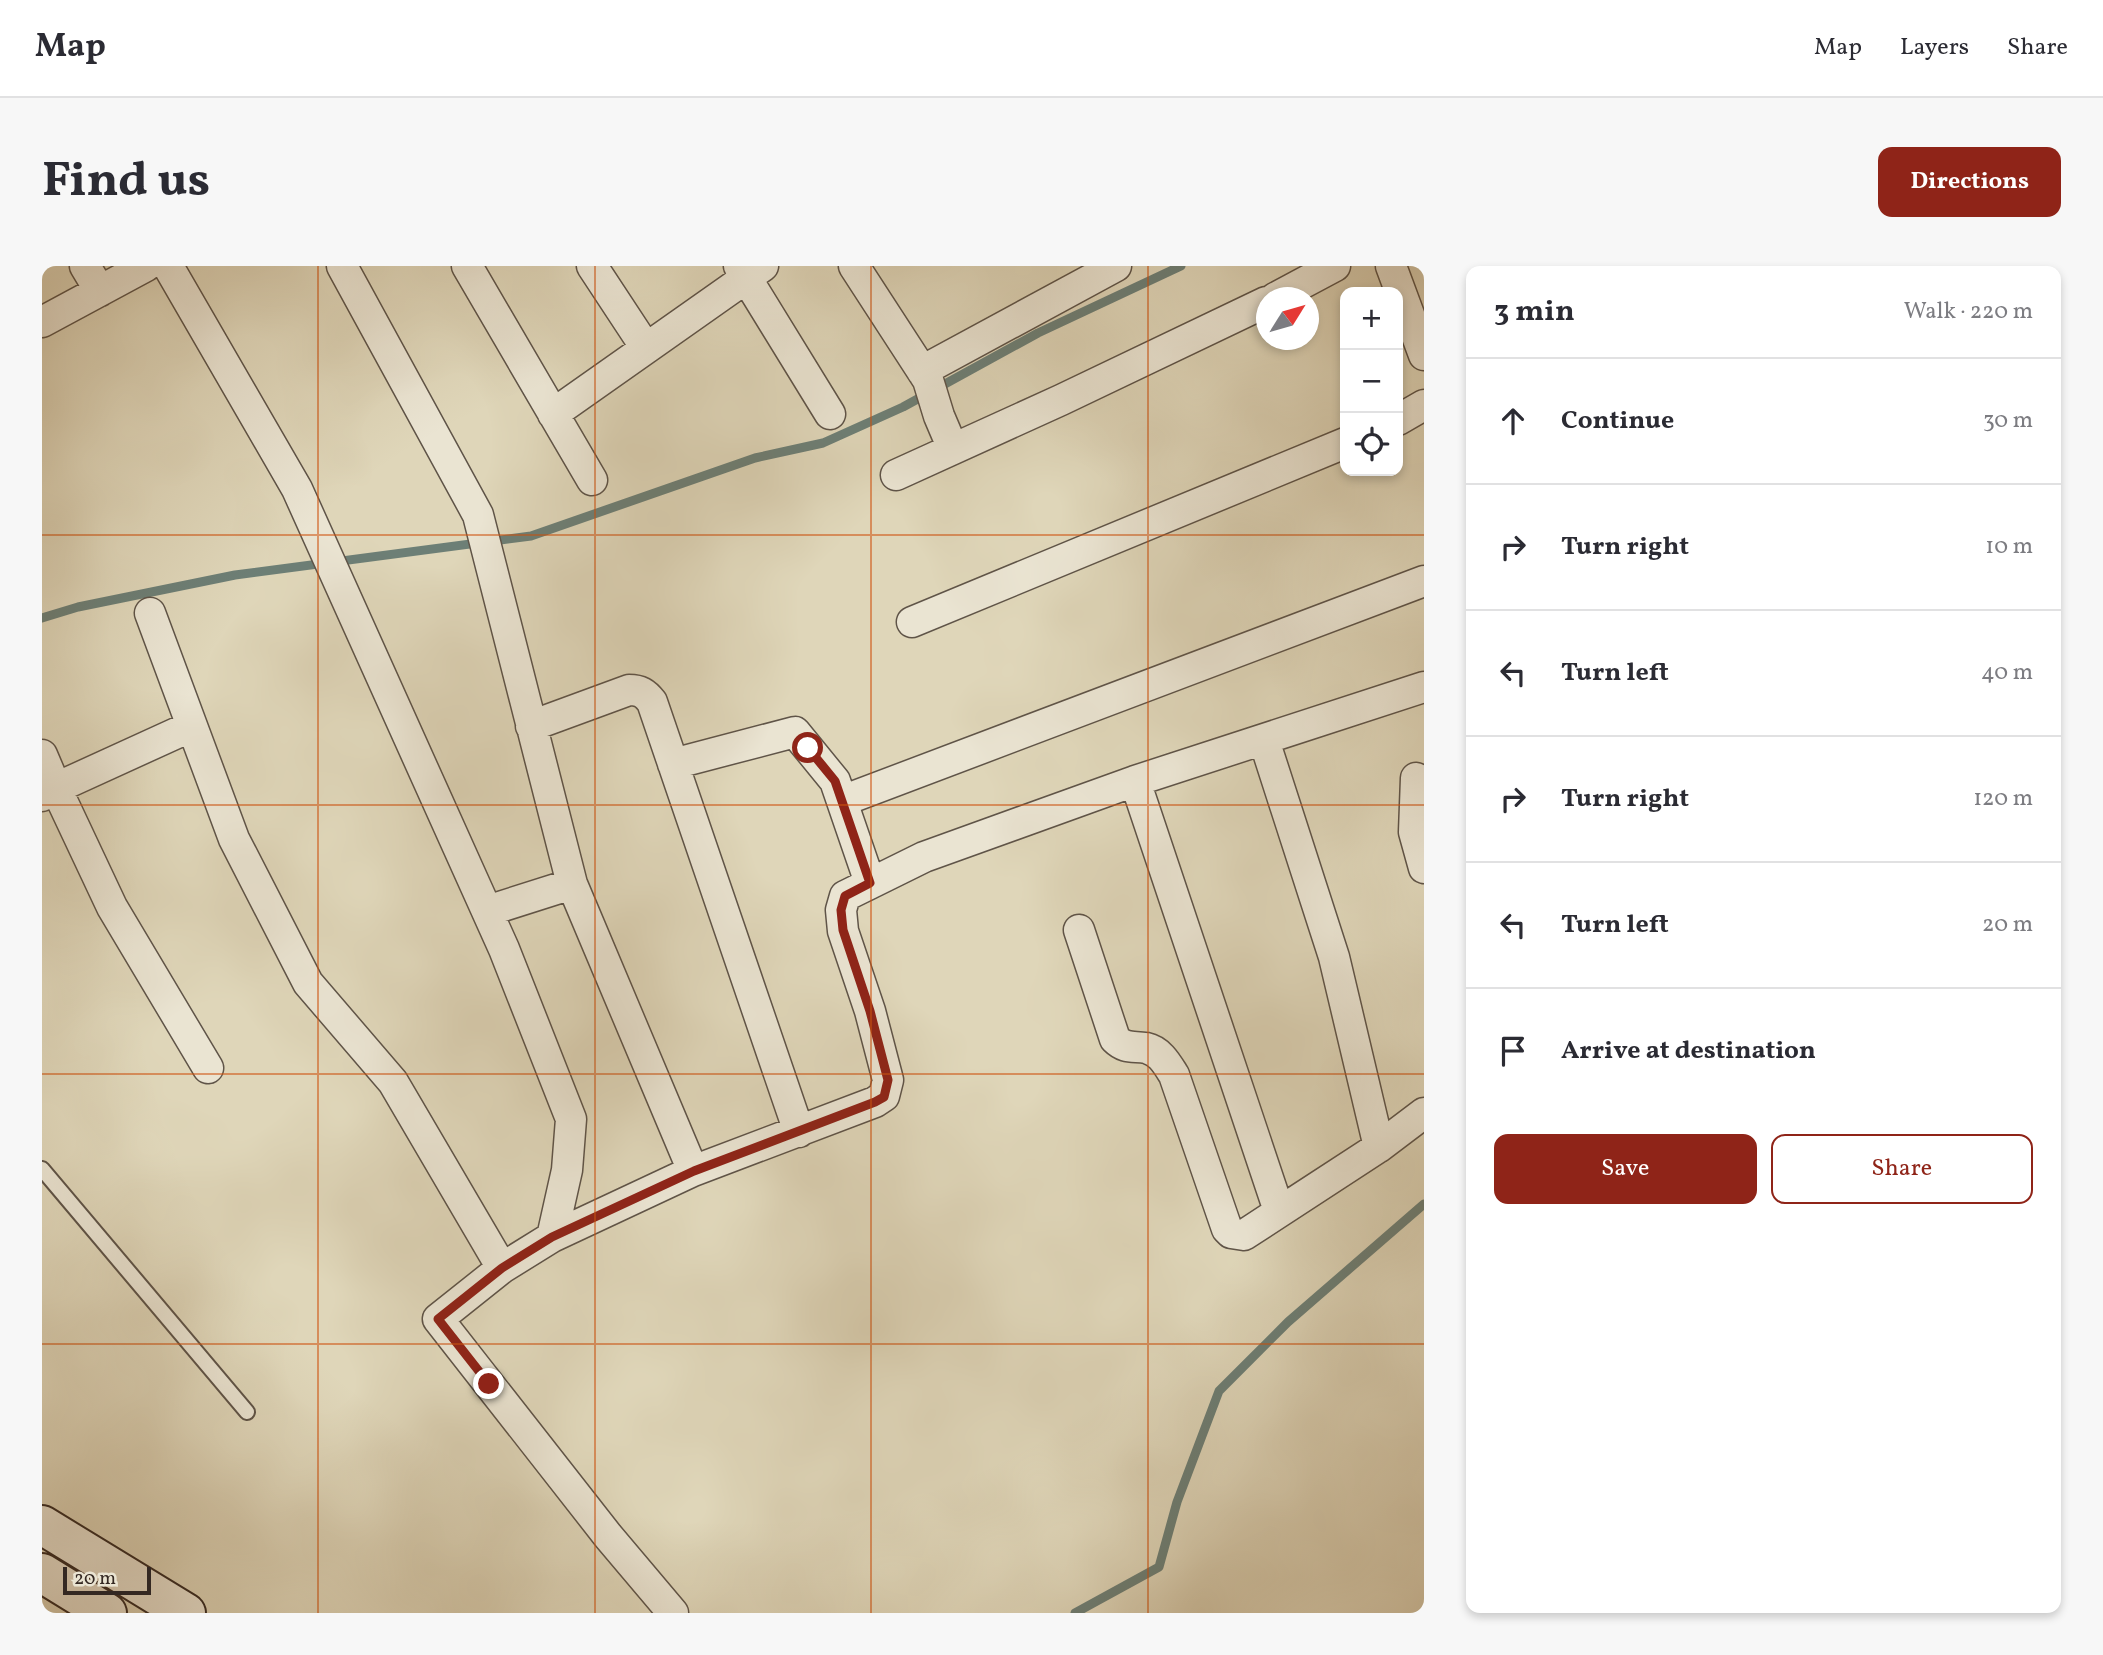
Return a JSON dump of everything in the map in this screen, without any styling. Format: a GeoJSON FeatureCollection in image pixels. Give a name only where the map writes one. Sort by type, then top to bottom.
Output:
{"type":"FeatureCollection","features":[{"type":"Feature","properties":{"kind":"main road"},"geometry":{"type":"LineString","coordinates":[[42,1525],[186,1613]]}},
{"type":"Feature","properties":{"kind":"main road"},"geometry":{"type":"LineString","coordinates":[[42,1573],[107,1613]]}},
{"type":"Feature","properties":{"kind":"street"},"geometry":{"type":"LineString","coordinates":[[42,323],[93,278],[146,266]]}},
{"type":"Feature","properties":{"kind":"street"},"geometry":{"type":"LineString","coordinates":[[168,266],[297,489],[504,949],[571,1119],[567,1170],[552,1237]]}},
{"type":"Feature","properties":{"kind":"street"},"geometry":{"type":"LineString","coordinates":[[342,266],[478,515],[572,884],[694,1171]]}},
{"type":"Feature","properties":{"kind":"street"},"geometry":{"type":"LineString","coordinates":[[467,266],[592,480]]}},
{"type":"Feature","properties":{"kind":"street"},"geometry":{"type":"LineString","coordinates":[[592,266],[646,348]]}},
{"type":"Feature","properties":{"kind":"street"},"geometry":{"type":"LineString","coordinates":[[854,266],[925,376],[953,449]]}},
{"type":"Feature","properties":{"kind":"street"},"geometry":{"type":"LineString","coordinates":[[925,376],[1116,266]]}},
{"type":"Feature","properties":{"kind":"street"},"geometry":{"type":"LineString","coordinates":[[1296,287],[1335,266]]}},
{"type":"Feature","properties":{"kind":"street"},"geometry":{"type":"LineString","coordinates":[[1391,266],[1424,355]]}},
{"type":"Feature","properties":{"kind":"street"},"geometry":{"type":"LineString","coordinates":[[553,414],[750,270],[830,414]]}},
{"type":"Feature","properties":{"kind":"street"},"geometry":{"type":"LineString","coordinates":[[896,475],[1256,307]]}},
{"type":"Feature","properties":{"kind":"street"},"geometry":{"type":"LineString","coordinates":[[1403,417],[1424,405]]}},
{"type":"Feature","properties":{"kind":"street"},"geometry":{"type":"LineString","coordinates":[[912,622],[1340,445]]}},
{"type":"Feature","properties":{"kind":"street"},"geometry":{"type":"LineString","coordinates":[[842,801],[1424,581]]}},
{"type":"Feature","properties":{"kind":"street"},"geometry":{"type":"LineString","coordinates":[[150,613],[234,839],[308,983],[393,1082],[502,1268]]}},
{"type":"Feature","properties":{"kind":"street"},"geometry":{"type":"LineString","coordinates":[[673,1613],[608,1536],[438,1319],[502,1268],[552,1237],[694,1171],[884,1097],[888,1080],[870,1011],[843,930],[841,910],[845,896],[924,857],[1135,781],[1424,687]]}},
{"type":"Feature","properties":{"kind":"street"},"geometry":{"type":"LineString","coordinates":[[531,726],[629,690],[638,690],[652,702],[799,1132]]}},
{"type":"Feature","properties":{"kind":"street"},"geometry":{"type":"LineString","coordinates":[[49,792],[192,726]]}},
{"type":"Feature","properties":{"kind":"street"},"geometry":{"type":"LineString","coordinates":[[673,764],[794,732],[835,781],[870,883]]}},
{"type":"Feature","properties":{"kind":"street"},"geometry":{"type":"LineString","coordinates":[[1264,740],[1334,957],[1379,1147]]}},
{"type":"Feature","properties":{"kind":"street"},"geometry":{"type":"LineString","coordinates":[[42,755],[49,792],[112,907],[208,1068]]}},
{"type":"Feature","properties":{"kind":"street"},"geometry":{"type":"LineString","coordinates":[[1416,778],[1414,832],[1424,868]]}},
{"type":"Feature","properties":{"kind":"street"},"geometry":{"type":"LineString","coordinates":[[1135,781],[1279,1211]]}},
{"type":"Feature","properties":{"kind":"street"},"geometry":{"type":"LineString","coordinates":[[487,911],[572,884]]}},
{"type":"Feature","properties":{"kind":"street"},"geometry":{"type":"LineString","coordinates":[[1079,930],[1115,1039],[1121,1045],[1149,1049],[1163,1058],[1174,1075],[1227,1229],[1231,1233],[1244,1235],[1379,1147],[1424,1113]]}},
{"type":"Feature","properties":{"kind":"lane"},"geometry":{"type":"LineString","coordinates":[[42,1169],[247,1412]]}},
{"type":"Feature","properties":{"kind":"waterway"},"geometry":{"type":"LineString","coordinates":[[42,618],[78,607],[235,575],[531,536],[755,458],[823,443],[903,407],[1038,333],[1181,266]]}},
{"type":"Feature","properties":{"kind":"waterway"},"geometry":{"type":"LineString","coordinates":[[1075,1613],[1159,1567],[1177,1502],[1219,1391],[1288,1322],[1424,1204]]}},
{"type":"Feature","properties":{"kind":"route"},"geometry":{"type":"LineString","coordinates":[[489,1384],[438,1319],[502,1268],[552,1237],[694,1171],[884,1097],[888,1080],[870,1011],[843,930],[841,910],[845,896],[870,883],[835,781],[808,748]]}}]}
